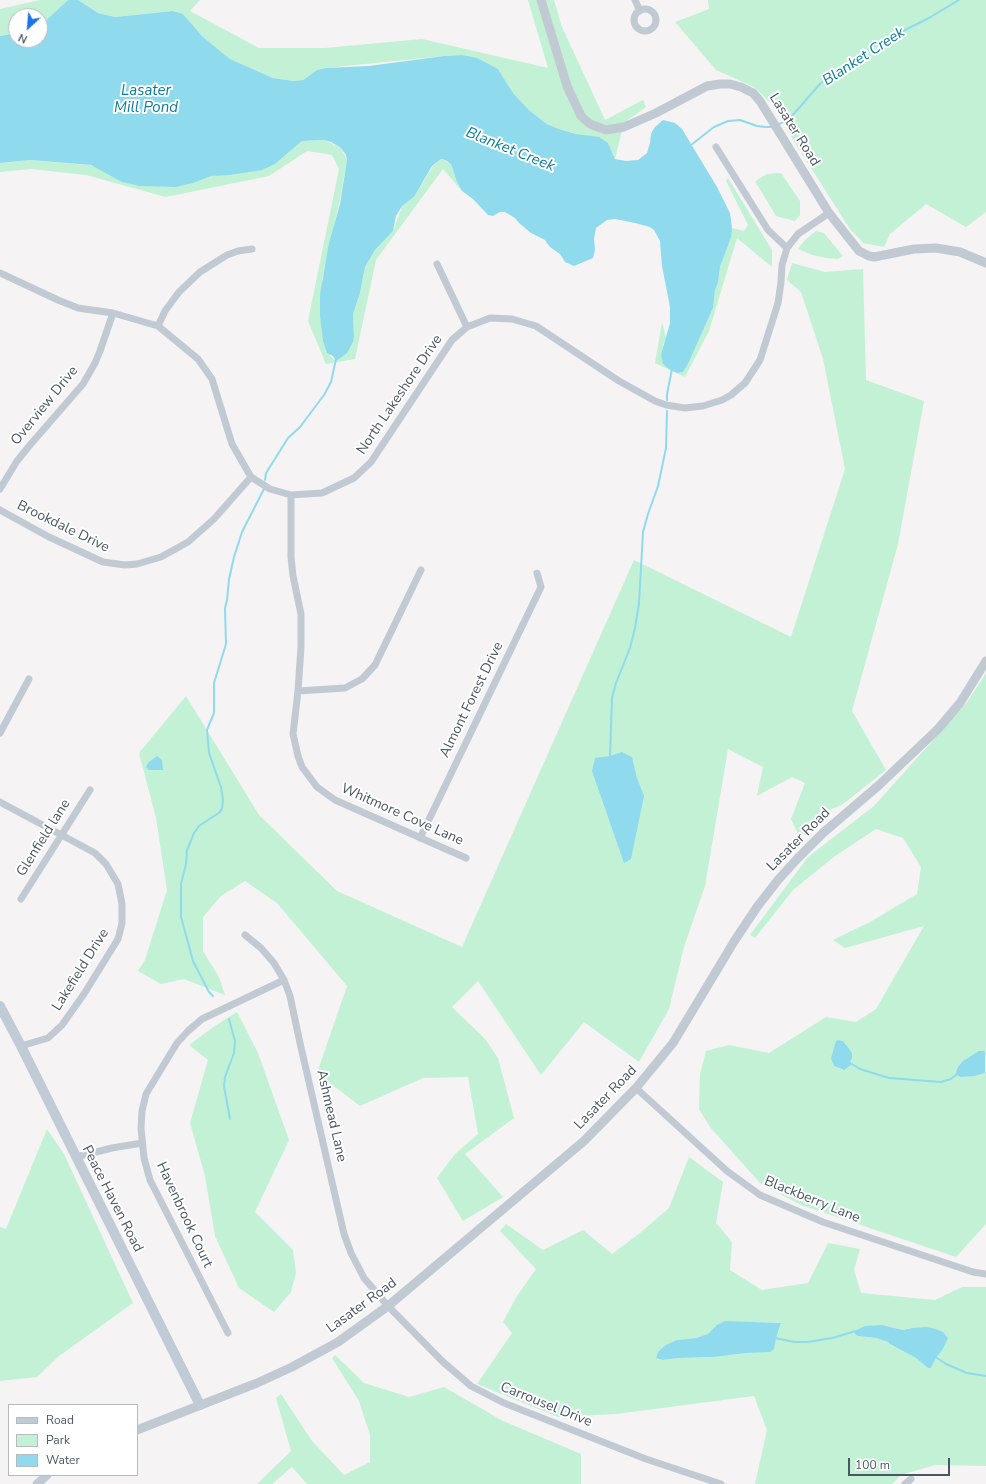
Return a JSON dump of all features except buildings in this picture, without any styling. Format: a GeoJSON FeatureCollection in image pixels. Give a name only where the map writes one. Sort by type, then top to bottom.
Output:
{"type":"FeatureCollection","features":[{"type":"Feature","properties":{"kind":"main road","name":"Peace Haven Road"},"geometry":{"type":"LineString","coordinates":[[0,1006],[22,1046],[200,1405]]}},
{"type":"Feature","properties":{"kind":"street","name":"Lasater Road"},"geometry":{"type":"LineString","coordinates":[[540,0],[567,86],[576,108],[585,121],[595,127],[606,130],[624,128],[707,86],[720,84],[736,85],[749,90],[756,96],[768,112],[829,213],[855,248],[869,256],[879,256],[914,249],[936,248],[960,252],[986,263]]}},
{"type":"Feature","properties":{"kind":"street"},"geometry":{"type":"LineString","coordinates":[[635,0],[640,11]]}},
{"type":"Feature","properties":{"kind":"street"},"geometry":{"type":"LineString","coordinates":[[716,147],[768,230],[777,241],[787,248]]}},
{"type":"Feature","properties":{"kind":"street","name":"North Lakeshore Drive"},"geometry":{"type":"LineString","coordinates":[[251,478],[270,489],[291,495],[322,493],[354,478],[371,462],[452,340],[467,327],[490,318],[512,319],[536,326],[619,381],[654,401],[675,407],[703,406],[722,400],[739,389],[750,376],[760,360],[778,303],[782,265],[787,248],[798,234],[829,213]]}},
{"type":"Feature","properties":{"kind":"street"},"geometry":{"type":"LineString","coordinates":[[158,326],[165,311],[179,292],[200,272],[227,255],[238,251],[252,249]]}},
{"type":"Feature","properties":{"kind":"street"},"geometry":{"type":"LineString","coordinates":[[437,264],[467,327]]}},
{"type":"Feature","properties":{"kind":"street"},"geometry":{"type":"LineString","coordinates":[[0,273],[78,308],[113,313],[158,326],[198,359],[209,374],[212,379],[232,444],[251,478]]}},
{"type":"Feature","properties":{"kind":"street","name":"Overview Drive"},"geometry":{"type":"LineString","coordinates":[[0,489],[30,444],[73,396],[90,372],[100,351],[113,313]]}},
{"type":"Feature","properties":{"kind":"street","name":"Brookdale Drive"},"geometry":{"type":"LineString","coordinates":[[0,510],[49,537],[103,562],[137,564],[161,557],[188,542],[214,519],[251,478]]}},
{"type":"Feature","properties":{"kind":"street","name":"Whitmore Cove Lane"},"geometry":{"type":"LineString","coordinates":[[291,495],[291,557],[293,576],[301,614],[301,648],[294,722],[294,743],[298,756],[309,778],[324,793],[334,800],[466,858]]}},
{"type":"Feature","properties":{"kind":"street"},"geometry":{"type":"LineString","coordinates":[[298,691],[344,688],[362,679],[374,665],[421,570]]}},
{"type":"Feature","properties":{"kind":"street","name":"Almont Forest Drive"},"geometry":{"type":"LineString","coordinates":[[420,838],[541,587],[537,573]]}},
{"type":"Feature","properties":{"kind":"street","name":"Lasater Road"},"geometry":{"type":"LineString","coordinates":[[138,1430],[239,1390],[299,1363],[338,1342],[388,1306],[584,1141],[636,1088],[677,1037],[738,936],[778,880],[814,842],[878,786],[938,729],[960,703],[986,661]]}},
{"type":"Feature","properties":{"kind":"street"},"geometry":{"type":"LineString","coordinates":[[0,733],[29,680]]}},
{"type":"Feature","properties":{"kind":"street","name":"Glenfield lane"},"geometry":{"type":"LineString","coordinates":[[21,899],[90,790]]}},
{"type":"Feature","properties":{"kind":"street","name":"Lakefield Drive"},"geometry":{"type":"LineString","coordinates":[[0,802],[61,834],[95,854],[106,864],[118,884],[122,904],[122,923],[118,939],[84,994],[62,1025],[48,1038],[22,1046]]}},
{"type":"Feature","properties":{"kind":"street","name":"Ashmead Lane"},"geometry":{"type":"LineString","coordinates":[[245,935],[261,948],[274,963],[284,980],[290,996],[344,1234],[350,1252],[364,1278],[388,1306]]}},
{"type":"Feature","properties":{"kind":"street","name":"Havenbrook Court"},"geometry":{"type":"LineString","coordinates":[[228,1334],[150,1180],[144,1158],[141,1128],[146,1094],[178,1043],[188,1031],[202,1019],[284,980]]}},
{"type":"Feature","properties":{"kind":"street","name":"Blackberry Lane"},"geometry":{"type":"LineString","coordinates":[[636,1088],[727,1171],[760,1195],[823,1222],[973,1272],[986,1274]]}},
{"type":"Feature","properties":{"kind":"street"},"geometry":{"type":"LineString","coordinates":[[76,1157],[112,1148],[142,1143]]}},
{"type":"Feature","properties":{"kind":"street","name":"Carrousel Drive"},"geometry":{"type":"LineString","coordinates":[[388,1306],[442,1361],[471,1386],[484,1393],[504,1403],[646,1459],[722,1484]]}},
{"type":"Feature","properties":{"kind":"street"},"geometry":{"type":"LineString","coordinates":[[37,1484],[46,1476]]}},
{"type":"Feature","properties":{"kind":"green space"},"geometry":{"type":"Polygon","coordinates":[[[40,0],[68,0],[48,19],[48,8],[8,8],[8,34],[0,36],[0,9],[40,0]]]}},
{"type":"Feature","properties":{"kind":"green space"},"geometry":{"type":"Polygon","coordinates":[[[78,0],[200,0],[190,11],[259,48],[325,48],[422,39],[548,68],[528,0],[554,0],[562,27],[605,120],[643,100],[646,107],[624,123],[615,159],[608,143],[559,129],[547,124],[529,110],[513,93],[498,69],[462,55],[326,68],[317,70],[303,80],[294,81],[273,78],[230,59],[202,36],[183,14],[173,11],[115,17],[98,13],[78,0]]]}},
{"type":"Feature","properties":{"kind":"green space"},"geometry":{"type":"Polygon","coordinates":[[[708,0],[986,0],[986,212],[966,227],[926,204],[890,234],[884,247],[863,243],[850,229],[797,146],[773,105],[754,87],[716,70],[675,22],[709,9],[708,0]]]}},
{"type":"Feature","properties":{"kind":"green space"},"geometry":{"type":"Polygon","coordinates":[[[324,140],[341,148],[347,160],[322,279],[330,356],[336,361],[354,337],[353,314],[360,293],[365,267],[375,250],[393,231],[402,206],[414,197],[433,166],[441,159],[451,164],[457,182],[462,191],[443,169],[376,260],[355,359],[326,364],[308,321],[339,169],[332,155],[307,151],[269,176],[166,197],[86,175],[31,169],[0,172],[0,163],[30,160],[211,176],[275,164],[302,141],[324,140]]]}},
{"type":"Feature","properties":{"kind":"green space"},"geometry":{"type":"Polygon","coordinates":[[[781,173],[800,201],[800,215],[795,221],[776,216],[755,181],[767,174],[781,173]]]}},
{"type":"Feature","properties":{"kind":"green space"},"geometry":{"type":"Polygon","coordinates":[[[728,178],[772,250],[772,267],[737,238],[709,331],[685,377],[655,363],[662,322],[666,338],[663,345],[678,373],[683,372],[713,308],[715,289],[718,283],[720,267],[732,228],[744,231],[748,225],[726,181],[728,178]]]}},
{"type":"Feature","properties":{"kind":"green space"},"geometry":{"type":"Polygon","coordinates":[[[816,231],[824,233],[843,256],[838,259],[826,258],[812,255],[798,249],[804,241],[816,231]]]}},
{"type":"Feature","properties":{"kind":"green space"},"geometry":{"type":"Polygon","coordinates":[[[792,263],[825,272],[863,269],[866,380],[924,401],[898,544],[852,711],[886,770],[842,805],[826,811],[800,838],[791,819],[805,783],[792,777],[757,796],[763,767],[728,749],[705,886],[684,947],[669,1009],[639,1062],[584,1022],[541,1075],[478,981],[452,1007],[485,1039],[498,1058],[514,1118],[465,1154],[503,1197],[463,1221],[437,1178],[455,1154],[478,1134],[468,1077],[423,1078],[360,1106],[317,1073],[347,986],[277,903],[245,881],[221,896],[203,917],[203,951],[219,977],[225,995],[184,979],[161,984],[138,971],[145,960],[167,890],[156,818],[139,753],[186,696],[259,815],[337,891],[462,947],[634,560],[791,637],[845,469],[823,359],[801,292],[787,280],[792,263]]]}},
{"type":"Feature","properties":{"kind":"green space"},"geometry":{"type":"Polygon","coordinates":[[[986,673],[986,1057],[985,1053],[955,1072],[955,1074],[960,1077],[985,1073],[986,1071],[986,1224],[956,1257],[801,1205],[760,1183],[710,1127],[699,1109],[700,1074],[706,1051],[729,1045],[769,1053],[826,1017],[856,1022],[876,1009],[924,926],[845,948],[833,940],[870,922],[917,894],[921,867],[903,838],[876,829],[835,856],[793,890],[755,938],[750,935],[808,857],[874,806],[968,701],[986,673]],[[852,1059],[832,1064],[842,1070],[852,1059]]]}},
{"type":"Feature","properties":{"kind":"green space"},"geometry":{"type":"Polygon","coordinates":[[[237,1012],[258,1053],[289,1140],[255,1212],[293,1250],[296,1273],[291,1292],[274,1312],[239,1288],[215,1236],[205,1176],[190,1123],[208,1060],[189,1045],[237,1012]]]}},
{"type":"Feature","properties":{"kind":"green space"},"geometry":{"type":"Polygon","coordinates":[[[47,1129],[64,1154],[133,1303],[59,1356],[37,1377],[0,1381],[0,1227],[6,1229],[47,1129]]]}},
{"type":"Feature","properties":{"kind":"green space"},"geometry":{"type":"Polygon","coordinates":[[[689,1157],[723,1182],[716,1223],[732,1242],[730,1270],[762,1290],[808,1283],[828,1243],[860,1249],[854,1270],[861,1293],[935,1300],[962,1287],[986,1287],[986,1466],[935,1465],[901,1475],[892,1484],[755,1484],[767,1430],[754,1396],[616,1414],[558,1417],[477,1384],[512,1333],[503,1322],[517,1296],[536,1269],[500,1231],[506,1224],[543,1250],[583,1230],[612,1254],[640,1233],[669,1208],[689,1157]],[[750,1322],[696,1338],[677,1340],[663,1360],[714,1357],[747,1353],[776,1338],[781,1323],[750,1322]],[[882,1325],[858,1336],[876,1338],[888,1342],[916,1358],[928,1368],[931,1368],[943,1349],[947,1338],[942,1332],[936,1329],[912,1328],[903,1330],[882,1325]]]}},
{"type":"Feature","properties":{"kind":"green space"},"geometry":{"type":"Polygon","coordinates":[[[335,1355],[364,1383],[409,1397],[444,1387],[503,1421],[581,1454],[581,1484],[307,1484],[292,1467],[272,1484],[257,1484],[291,1451],[276,1398],[281,1394],[312,1441],[344,1475],[370,1462],[370,1435],[359,1401],[332,1358],[335,1355]]]}},
{"type":"Feature","properties":{"kind":"water","name":"Lasater Mill Pond"},"geometry":{"type":"Polygon","coordinates":[[[68,0],[78,0],[98,13],[115,17],[173,11],[183,14],[202,36],[230,59],[273,78],[294,81],[303,80],[317,70],[326,68],[369,66],[444,56],[462,55],[477,58],[498,69],[513,93],[529,110],[547,124],[576,134],[599,137],[608,143],[615,159],[626,161],[638,160],[647,153],[651,134],[654,128],[663,120],[675,123],[682,129],[717,187],[730,213],[732,228],[731,237],[720,267],[713,308],[688,364],[683,372],[678,373],[670,370],[663,364],[661,355],[670,323],[670,307],[662,266],[660,241],[654,230],[650,227],[635,223],[615,219],[607,220],[596,228],[593,258],[574,266],[565,262],[560,254],[550,247],[545,240],[531,233],[515,218],[505,212],[500,212],[493,216],[488,215],[473,199],[462,191],[457,182],[451,164],[441,159],[432,166],[414,197],[402,206],[396,216],[393,231],[375,250],[365,267],[360,293],[353,314],[353,342],[347,353],[336,361],[333,356],[327,353],[323,341],[320,316],[320,294],[329,243],[340,204],[347,160],[346,155],[341,148],[324,140],[302,141],[275,164],[262,170],[230,175],[211,176],[193,183],[176,187],[140,186],[122,182],[91,165],[30,160],[0,163],[0,36],[8,34],[8,48],[48,48],[48,19],[68,0]]]}},
{"type":"Feature","properties":{"kind":"water"},"geometry":{"type":"Polygon","coordinates":[[[622,752],[632,757],[637,778],[644,796],[631,859],[624,863],[592,771],[595,758],[610,756],[622,752]]]}},
{"type":"Feature","properties":{"kind":"water"},"geometry":{"type":"Polygon","coordinates":[[[157,756],[162,760],[163,770],[149,770],[146,767],[148,763],[157,756]]]}},
{"type":"Feature","properties":{"kind":"water"},"geometry":{"type":"Polygon","coordinates":[[[836,1041],[843,1041],[852,1053],[852,1059],[850,1061],[851,1065],[844,1070],[834,1066],[831,1058],[836,1041]]]}},
{"type":"Feature","properties":{"kind":"water"},"geometry":{"type":"Polygon","coordinates":[[[979,1051],[984,1051],[985,1053],[985,1073],[974,1076],[960,1077],[955,1074],[963,1061],[979,1051]]]}},
{"type":"Feature","properties":{"kind":"water"},"geometry":{"type":"Polygon","coordinates":[[[725,1321],[781,1323],[774,1349],[770,1352],[714,1357],[663,1360],[656,1358],[658,1352],[666,1345],[677,1340],[696,1338],[708,1334],[717,1325],[725,1321]]]}},
{"type":"Feature","properties":{"kind":"water"},"geometry":{"type":"Polygon","coordinates":[[[882,1325],[903,1330],[926,1327],[943,1332],[948,1338],[931,1368],[928,1368],[916,1358],[888,1342],[876,1338],[858,1336],[854,1331],[865,1326],[882,1325]]]}},
{"type":"Feature","properties":{"kind":"waterway","name":"Blanket Creek"},"geometry":{"type":"LineString","coordinates":[[778,125],[791,117],[820,84],[837,71],[875,45],[929,18],[959,0]]}},
{"type":"Feature","properties":{"kind":"waterway","name":"Blanket Creek"},"geometry":{"type":"LineString","coordinates":[[691,145],[714,127],[728,121],[740,120],[757,126],[772,127]]}},
{"type":"Feature","properties":{"kind":"waterway"},"geometry":{"type":"LineString","coordinates":[[265,480],[266,473],[288,438],[300,427],[324,395],[331,382],[336,359]]}},
{"type":"Feature","properties":{"kind":"waterway"},"geometry":{"type":"LineString","coordinates":[[667,400],[672,369]]}},
{"type":"Feature","properties":{"kind":"waterway"},"geometry":{"type":"LineString","coordinates":[[610,756],[612,698],[616,683],[630,648],[635,628],[639,603],[643,532],[658,486],[666,448],[667,411]]}},
{"type":"Feature","properties":{"kind":"waterway"},"geometry":{"type":"LineString","coordinates":[[213,996],[209,992],[193,961],[181,917],[181,884],[186,864],[187,850],[194,833],[199,826],[220,812],[222,808],[223,800],[221,787],[209,753],[207,730],[214,713],[214,683],[226,644],[225,608],[234,557],[242,532],[264,489]]}},
{"type":"Feature","properties":{"kind":"waterway"},"geometry":{"type":"LineString","coordinates":[[229,1019],[235,1041],[234,1053],[225,1077],[224,1086],[230,1119]]}},
{"type":"Feature","properties":{"kind":"waterway"},"geometry":{"type":"LineString","coordinates":[[850,1063],[860,1069],[889,1078],[941,1082],[951,1079],[957,1074]]}},
{"type":"Feature","properties":{"kind":"waterway"},"geometry":{"type":"LineString","coordinates":[[775,1338],[794,1342],[808,1342],[832,1338],[856,1331]]}},
{"type":"Feature","properties":{"kind":"waterway"},"geometry":{"type":"LineString","coordinates":[[934,1356],[946,1364],[967,1373],[986,1376]]}}]}
